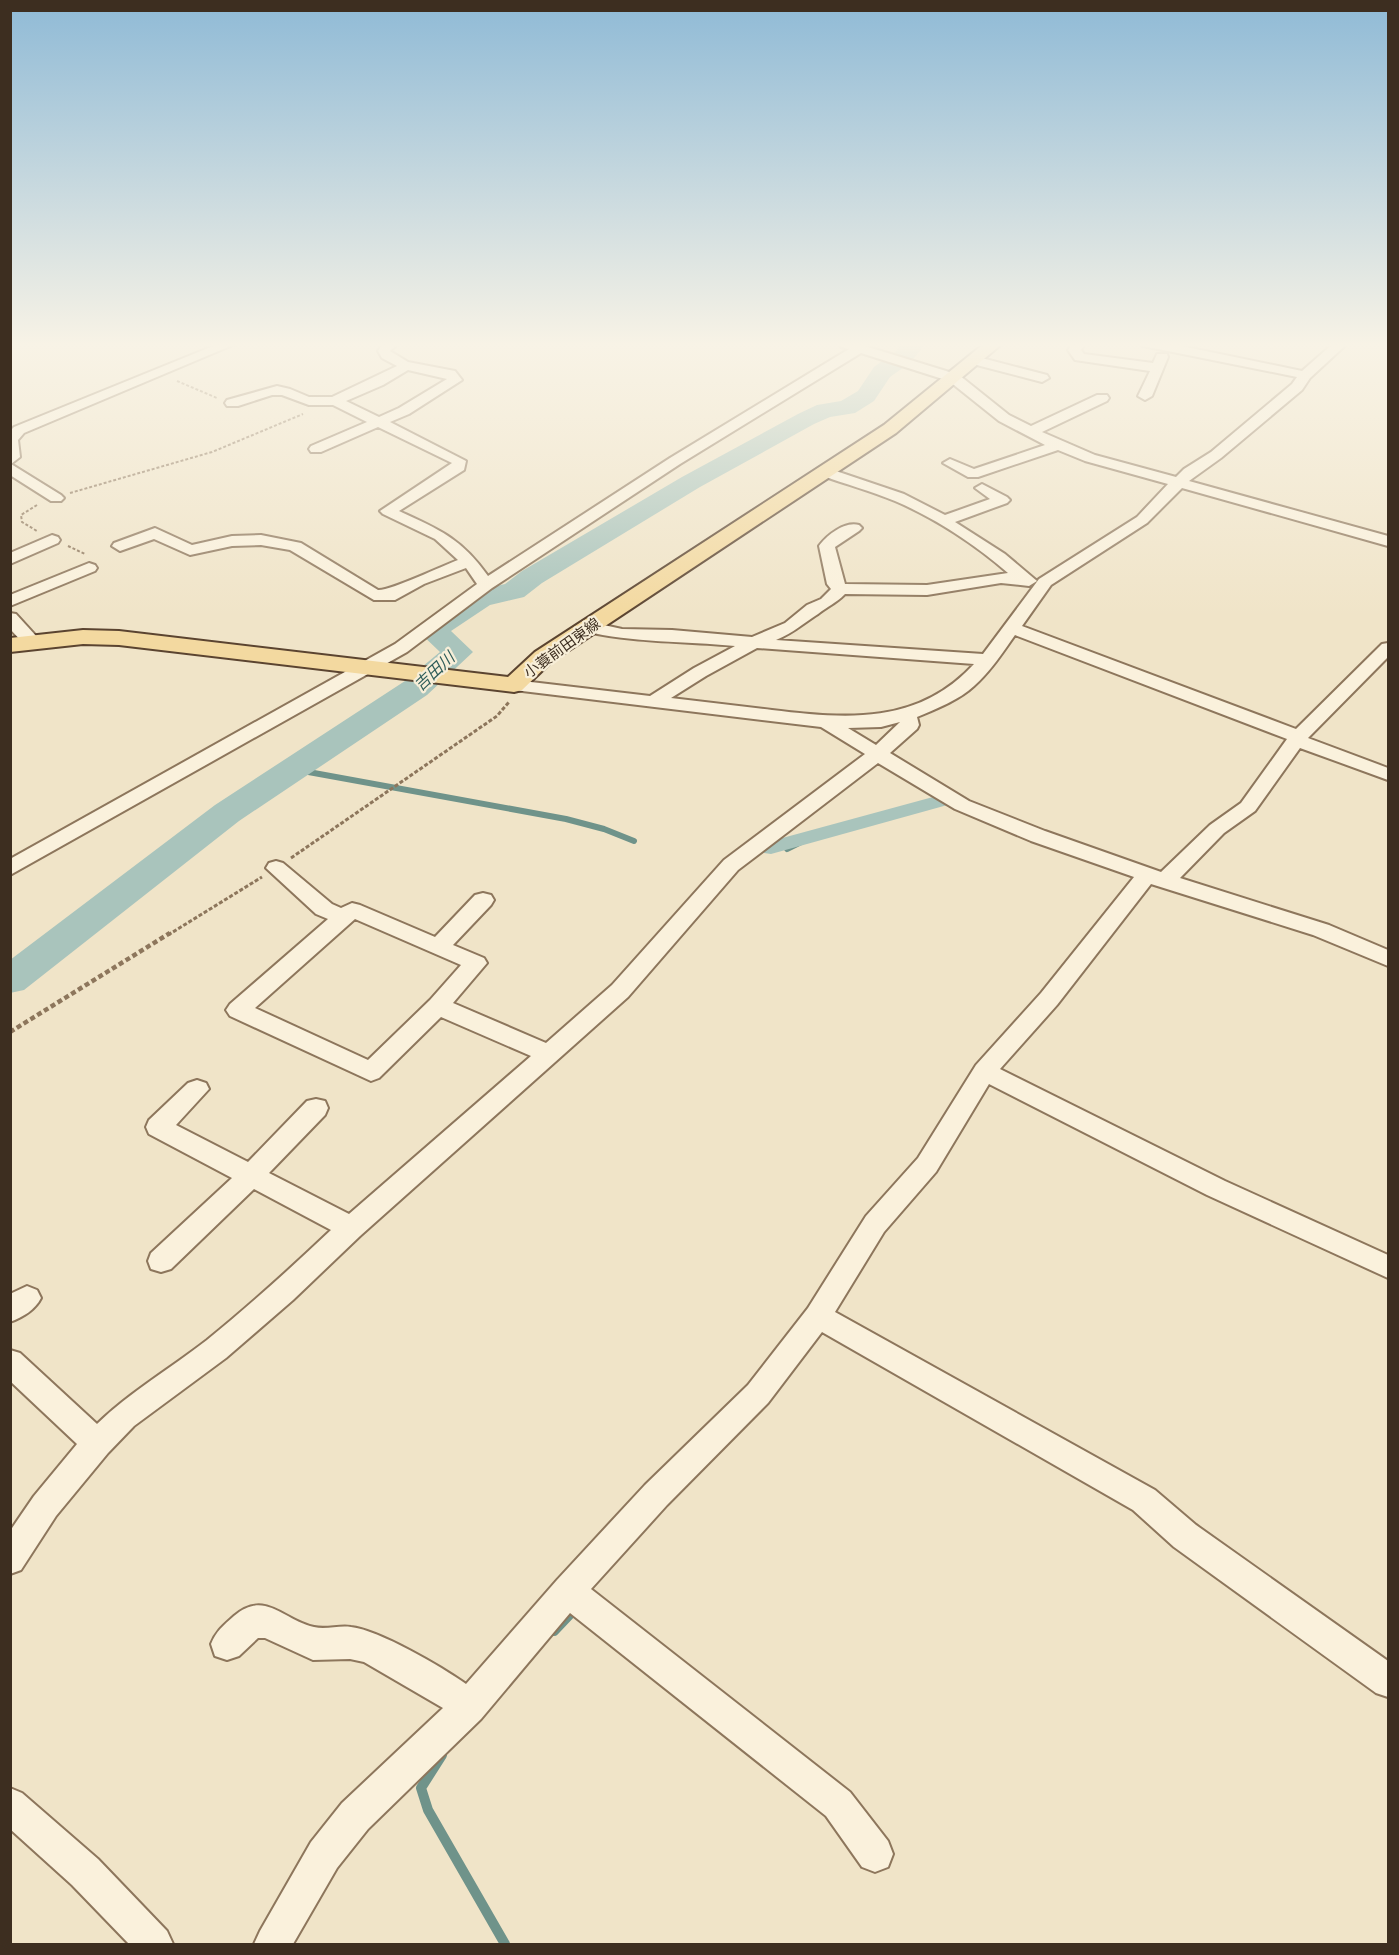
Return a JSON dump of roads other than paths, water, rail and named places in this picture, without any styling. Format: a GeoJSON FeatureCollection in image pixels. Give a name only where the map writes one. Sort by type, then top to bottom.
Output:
{"type":"FeatureCollection","features":[{"type":"Feature","properties":{"kind":"main road","name":"小蓑前田東線"},"geometry":{"type":"LineString","coordinates":[[21,643],[82,636],[119,638],[514,685],[524,672],[543,657],[884,433]]}},
{"type":"Feature","properties":{"kind":"street"},"geometry":{"type":"LineString","coordinates":[[10,460],[13,457],[10,439],[16,433]]}},
{"type":"Feature","properties":{"kind":"street"},"geometry":{"type":"LineString","coordinates":[[316,449],[353,433]]}},
{"type":"Feature","properties":{"kind":"street"},"geometry":{"type":"LineString","coordinates":[[402,433],[459,461],[459,467],[388,511],[441,536],[470,561],[486,585]]}},
{"type":"Feature","properties":{"kind":"street"},"geometry":{"type":"LineString","coordinates":[[10,868],[374,669],[486,585],[675,461],[724,433]]}},
{"type":"Feature","properties":{"kind":"street"},"geometry":{"type":"LineString","coordinates":[[1033,433],[1111,466],[1389,541]]}},
{"type":"Feature","properties":{"kind":"street"},"geometry":{"type":"LineString","coordinates":[[514,685],[826,722],[881,721],[907,715],[932,704],[967,683],[988,660],[1042,584],[1142,520],[1189,472],[1216,455],[1242,433]]}},
{"type":"Feature","properties":{"kind":"street"},"geometry":{"type":"LineString","coordinates":[[950,463],[973,474],[1058,445]]}},
{"type":"Feature","properties":{"kind":"street"},"geometry":{"type":"LineString","coordinates":[[10,468],[56,498]]}},
{"type":"Feature","properties":{"kind":"street"},"geometry":{"type":"LineString","coordinates":[[825,472],[899,497],[945,520],[999,557],[1024,579]]}},
{"type":"Feature","properties":{"kind":"street"},"geometry":{"type":"LineString","coordinates":[[945,520],[1002,500],[982,488]]}},
{"type":"Feature","properties":{"kind":"street"},"geometry":{"type":"LineString","coordinates":[[854,528],[834,538],[827,546],[834,584],[841,589],[927,590],[1001,578],[1024,579],[1042,584]]}},
{"type":"Feature","properties":{"kind":"street"},"geometry":{"type":"LineString","coordinates":[[120,546],[155,533],[189,550],[232,541],[280,542],[295,546],[374,595],[389,596],[470,561]]}},
{"type":"Feature","properties":{"kind":"street"},"geometry":{"type":"LineString","coordinates":[[10,559],[52,540]]}},
{"type":"Feature","properties":{"kind":"street"},"geometry":{"type":"LineString","coordinates":[[10,601],[89,568]]}},
{"type":"Feature","properties":{"kind":"street"},"geometry":{"type":"LineString","coordinates":[[655,701],[700,672],[754,643],[791,627],[813,609],[827,603],[841,589]]}},
{"type":"Feature","properties":{"kind":"street"},"geometry":{"type":"LineString","coordinates":[[10,618],[21,643]]}},
{"type":"Feature","properties":{"kind":"street"},"geometry":{"type":"LineString","coordinates":[[590,627],[622,634],[672,635],[988,660]]}},
{"type":"Feature","properties":{"kind":"street"},"geometry":{"type":"LineString","coordinates":[[1012,628],[1080,652],[1389,774]]}},
{"type":"Feature","properties":{"kind":"street"},"geometry":{"type":"LineString","coordinates":[[273,1944],[324,1855],[355,1816],[469,1707],[568,1591],[657,1495],[758,1394],[819,1316],[874,1224],[927,1165],[984,1071],[1156,878],[1248,807],[1297,739],[1389,648]]}},
{"type":"Feature","properties":{"kind":"street"},"geometry":{"type":"LineString","coordinates":[[10,1559],[45,1506],[97,1443],[124,1417],[216,1349],[283,1292],[351,1228],[620,991],[730,865],[879,753],[910,725],[907,715]]}},
{"type":"Feature","properties":{"kind":"street"},"geometry":{"type":"LineString","coordinates":[[826,722],[962,805],[1038,836],[1156,878],[1321,930],[1389,959]]}},
{"type":"Feature","properties":{"kind":"street"},"geometry":{"type":"LineString","coordinates":[[276,868],[324,909],[343,918]]}},
{"type":"Feature","properties":{"kind":"street"},"geometry":{"type":"LineString","coordinates":[[438,947],[483,900]]}},
{"type":"Feature","properties":{"kind":"street"},"geometry":{"type":"LineString","coordinates":[[352,910],[476,963],[438,1006],[371,1072],[238,1010],[343,918],[352,910]]}},
{"type":"Feature","properties":{"kind":"street"},"geometry":{"type":"LineString","coordinates":[[438,1006],[549,1054]]}},
{"type":"Feature","properties":{"kind":"street"},"geometry":{"type":"LineString","coordinates":[[984,1071],[1216,1188],[1389,1267]]}},
{"type":"Feature","properties":{"kind":"street"},"geometry":{"type":"LineString","coordinates":[[197,1089],[158,1127],[351,1228]]}},
{"type":"Feature","properties":{"kind":"street"},"geometry":{"type":"LineString","coordinates":[[160,1261],[250,1176],[316,1108]]}},
{"type":"Feature","properties":{"kind":"street"},"geometry":{"type":"LineString","coordinates":[[819,1316],[1144,1500],[1185,1536],[1389,1681]]}},
{"type":"Feature","properties":{"kind":"street"},"geometry":{"type":"LineString","coordinates":[[10,1362],[97,1443]]}},
{"type":"Feature","properties":{"kind":"street"},"geometry":{"type":"LineString","coordinates":[[568,1591],[837,1804],[875,1854]]}},
{"type":"Feature","properties":{"kind":"street"},"geometry":{"type":"LineString","coordinates":[[227,1644],[252,1622],[266,1622],[313,1644],[350,1643],[369,1647],[446,1690],[469,1707]]}},
{"type":"Feature","properties":{"kind":"street"},"geometry":{"type":"LineString","coordinates":[[10,1805],[85,1872],[154,1944]]}},
{"type":"Feature","properties":{"kind":"waterway","name":"吉田川"},"geometry":{"type":"LineString","coordinates":[[10,980],[227,813],[416,688],[458,652],[432,630],[481,598],[514,591],[532,577],[691,482],[780,433]]}},
{"type":"Feature","properties":{"kind":"waterway"},"geometry":{"type":"LineString","coordinates":[[292,769],[566,819],[604,829],[634,841]]}},
{"type":"Feature","properties":{"kind":"waterway"},"geometry":{"type":"LineString","coordinates":[[771,848],[944,800]]}},
{"type":"Feature","properties":{"kind":"waterway"},"geometry":{"type":"LineString","coordinates":[[787,849],[813,836]]}},
{"type":"Feature","properties":{"kind":"waterway"},"geometry":{"type":"LineString","coordinates":[[554,1631],[571,1613]]}},
{"type":"Feature","properties":{"kind":"waterway"},"geometry":{"type":"LineString","coordinates":[[442,1755],[421,1788],[428,1810],[505,1944]]}}]}
